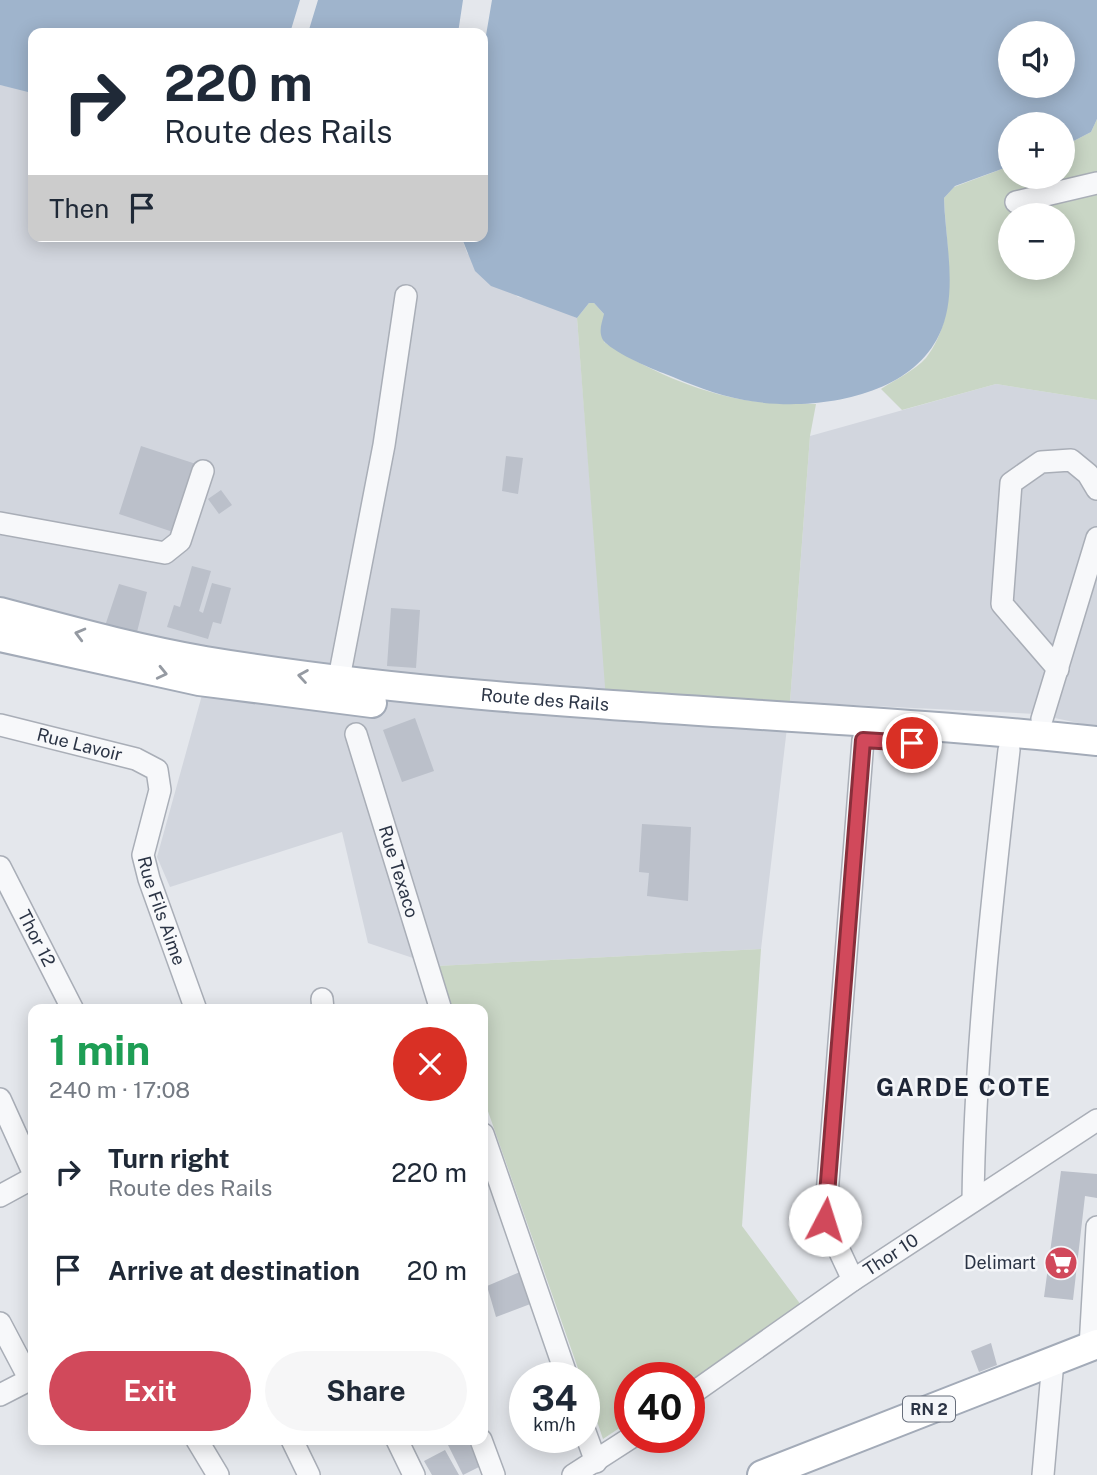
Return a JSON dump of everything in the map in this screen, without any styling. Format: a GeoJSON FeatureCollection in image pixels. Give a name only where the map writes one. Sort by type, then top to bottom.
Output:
{"type":"FeatureCollection","features":[{"type":"Feature","properties":{"kind":"main road","name":"Route des Rails"},"geometry":{"type":"LineString","coordinates":[[0,612],[137,648],[341,681],[615,705],[1017,732],[1097,741]]}},
{"type":"Feature","properties":{"kind":"main road","name":"Route des Rails"},"geometry":{"type":"LineString","coordinates":[[0,637],[199,681],[323,699],[1009,750],[1097,761]]}},
{"type":"Feature","properties":{"kind":"main road","name":"RN 2"},"geometry":{"type":"LineString","coordinates":[[762,1475],[1093,1345]]}},
{"type":"Feature","properties":{"kind":"street"},"geometry":{"type":"LineString","coordinates":[[1016,202],[1097,183]]}},
{"type":"Feature","properties":{"kind":"street"},"geometry":{"type":"LineString","coordinates":[[340,673],[384,445],[406,296]]}},
{"type":"Feature","properties":{"kind":"street"},"geometry":{"type":"LineString","coordinates":[[1058,669],[1002,604],[1011,483],[1041,462],[1072,460],[1088,474],[1097,489]]}},
{"type":"Feature","properties":{"kind":"street"},"geometry":{"type":"LineString","coordinates":[[0,523],[165,553],[180,541],[203,471]]}},
{"type":"Feature","properties":{"kind":"street"},"geometry":{"type":"LineString","coordinates":[[1042,719],[1097,538]]}},
{"type":"Feature","properties":{"kind":"street","name":"Rue Lavoir"},"geometry":{"type":"LineString","coordinates":[[0,725],[136,759],[157,770]]}},
{"type":"Feature","properties":{"kind":"street","name":"Rue Texaco"},"geometry":{"type":"LineString","coordinates":[[356,734],[439,1004]]}},
{"type":"Feature","properties":{"kind":"street"},"geometry":{"type":"LineString","coordinates":[[853,1280],[825,1220],[863,740]]}},
{"type":"Feature","properties":{"kind":"street"},"geometry":{"type":"LineString","coordinates":[[974,1201],[974,1142],[988,941],[1009,750]]}},
{"type":"Feature","properties":{"kind":"street","name":"Rue Fils Aime"},"geometry":{"type":"LineString","coordinates":[[157,770],[160,790],[143,855],[194,1004]]}},
{"type":"Feature","properties":{"kind":"street","name":"Thor 12"},"geometry":{"type":"LineString","coordinates":[[0,867],[70,1004]]}},
{"type":"Feature","properties":{"kind":"street"},"geometry":{"type":"LineString","coordinates":[[0,1099],[28,1160]]}},
{"type":"Feature","properties":{"kind":"street","name":"Thor 10"},"geometry":{"type":"LineString","coordinates":[[705,1384],[853,1280],[1097,1120]]}},
{"type":"Feature","properties":{"kind":"street"},"geometry":{"type":"LineString","coordinates":[[488,1148],[562,1362]]}},
{"type":"Feature","properties":{"kind":"street"},"geometry":{"type":"LineString","coordinates":[[0,1196],[28,1181]]}},
{"type":"Feature","properties":{"kind":"street"},"geometry":{"type":"LineString","coordinates":[[1093,1345],[1097,1227]]}},
{"type":"Feature","properties":{"kind":"street"},"geometry":{"type":"LineString","coordinates":[[0,1323],[28,1372]]}},
{"type":"Feature","properties":{"kind":"street"},"geometry":{"type":"LineString","coordinates":[[1043,1475],[1053,1361]]}},
{"type":"Feature","properties":{"kind":"street"},"geometry":{"type":"LineString","coordinates":[[0,1395],[28,1381]]}},
{"type":"Feature","properties":{"kind":"street"},"geometry":{"type":"LineString","coordinates":[[200,1445],[218,1475]]}},
{"type":"Feature","properties":{"kind":"street"},"geometry":{"type":"LineString","coordinates":[[294,1445],[309,1475]]}},
{"type":"Feature","properties":{"kind":"street"},"geometry":{"type":"LineString","coordinates":[[399,1445],[414,1475]]}},
{"type":"Feature","properties":{"kind":"street"},"geometry":{"type":"LineString","coordinates":[[483,1445],[494,1475]]}},
{"type":"Feature","properties":{"kind":"street"},"geometry":{"type":"LineString","coordinates":[[573,1475],[614,1450]]}},
{"type":"Feature","properties":{"kind":"street"},"geometry":{"type":"LineString","coordinates":[[593,1453],[596,1462]]}},
{"type":"Feature","properties":{"kind":"shaded area"},"geometry":{"type":"Polygon","coordinates":[[[0,85],[28,90],[28,242],[463,242],[467,253],[518,297],[540,301],[577,318],[607,700],[790,702],[761,949],[437,966],[368,943],[342,832],[170,887],[157,857],[212,659],[0,610],[0,85]]]}},
{"type":"Feature","properties":{"kind":"shaded area"},"geometry":{"type":"Polygon","coordinates":[[[996,384],[1097,400],[1097,727],[1036,714],[790,702],[810,436],[996,384]]]}},
{"type":"Feature","properties":{"kind":"green space"},"geometry":{"type":"Polygon","coordinates":[[[1097,119],[1097,400],[996,384],[902,410],[881,389],[911,371],[926,358],[944,321],[949,281],[944,198],[954,187],[998,170],[998,189],[1075,189],[1075,140],[1091,132],[1097,119]]]}},
{"type":"Feature","properties":{"kind":"green space"},"geometry":{"type":"Polygon","coordinates":[[[589,303],[594,303],[604,314],[604,342],[672,378],[745,400],[816,404],[810,436],[790,702],[606,700],[577,318],[589,303]]]}},
{"type":"Feature","properties":{"kind":"green space"},"geometry":{"type":"Polygon","coordinates":[[[761,949],[742,1226],[801,1305],[705,1371],[705,1362],[614,1362],[614,1432],[603,1439],[600,1430],[600,1362],[576,1362],[488,1111],[488,1004],[451,1004],[437,966],[761,949]]]}},
{"type":"Feature","properties":{"kind":"water"},"geometry":{"type":"Polygon","coordinates":[[[0,0],[1097,0],[1097,119],[1091,132],[1075,140],[1075,112],[998,112],[998,170],[955,186],[944,198],[950,285],[948,302],[939,335],[924,357],[904,374],[881,387],[854,396],[826,402],[769,403],[713,392],[622,354],[603,340],[601,327],[604,314],[594,303],[589,303],[577,318],[491,286],[475,271],[463,242],[488,242],[488,28],[28,28],[28,92],[0,85],[0,0]]]}},
{"type":"Feature","properties":{"kind":"pier"},"geometry":{"type":"Polygon","coordinates":[[[300,0],[318,0],[310,28],[292,28],[300,0]]]}},
{"type":"Feature","properties":{"kind":"pier"},"geometry":{"type":"Polygon","coordinates":[[[463,0],[492,0],[487,28],[459,28],[463,0]]]}},
{"type":"Feature","properties":{"kind":"building"},"geometry":{"type":"Polygon","coordinates":[[[141,446],[196,464],[173,532],[119,514],[141,446]]]}},
{"type":"Feature","properties":{"kind":"building"},"geometry":{"type":"Polygon","coordinates":[[[506,456],[523,458],[518,494],[502,491],[506,456]]]}},
{"type":"Feature","properties":{"kind":"building"},"geometry":{"type":"Polygon","coordinates":[[[221,490],[232,505],[219,514],[208,499],[221,490]]]}},
{"type":"Feature","properties":{"kind":"building"},"geometry":{"type":"Polygon","coordinates":[[[192,566],[211,571],[199,611],[203,613],[212,583],[231,588],[221,624],[213,622],[208,639],[167,627],[174,605],[180,607],[192,566]]]}},
{"type":"Feature","properties":{"kind":"building"},"geometry":{"type":"Polygon","coordinates":[[[119,584],[147,592],[135,640],[102,635],[119,584]]]}},
{"type":"Feature","properties":{"kind":"building"},"geometry":{"type":"Polygon","coordinates":[[[391,608],[420,610],[416,668],[387,666],[391,608]]]}},
{"type":"Feature","properties":{"kind":"building"},"geometry":{"type":"Polygon","coordinates":[[[415,718],[434,771],[402,782],[383,730],[415,718]]]}},
{"type":"Feature","properties":{"kind":"building"},"geometry":{"type":"Polygon","coordinates":[[[642,824],[691,827],[688,901],[647,896],[649,873],[639,872],[642,824]]]}},
{"type":"Feature","properties":{"kind":"building"},"geometry":{"type":"Polygon","coordinates":[[[1061,1171],[1097,1174],[1097,1198],[1085,1196],[1073,1300],[1044,1297],[1061,1171]]]}},
{"type":"Feature","properties":{"kind":"building"},"geometry":{"type":"Polygon","coordinates":[[[520,1272],[533,1303],[496,1317],[488,1286],[520,1272]]]}},
{"type":"Feature","properties":{"kind":"building"},"geometry":{"type":"Polygon","coordinates":[[[991,1343],[997,1365],[979,1372],[971,1351],[991,1343]]]}},
{"type":"Feature","properties":{"kind":"building"},"geometry":{"type":"Polygon","coordinates":[[[448,1445],[476,1445],[485,1464],[463,1475],[448,1445]]]}},
{"type":"Feature","properties":{"kind":"building"},"geometry":{"type":"Polygon","coordinates":[[[445,1450],[459,1475],[432,1475],[424,1461],[445,1450]]]}},
{"type":"Feature","properties":{"kind":"place","name":"Delimart"},"geometry":{"type":"Point","coordinates":[1061,1263]}},
{"type":"Feature","properties":{"kind":"district","name":"GARDE COTE"},"geometry":{"type":"Point","coordinates":[964,1088]}},
{"type":"Feature","properties":{"kind":"route"},"geometry":{"type":"LineString","coordinates":[[825,1220],[863,740],[912,743]]}}]}
